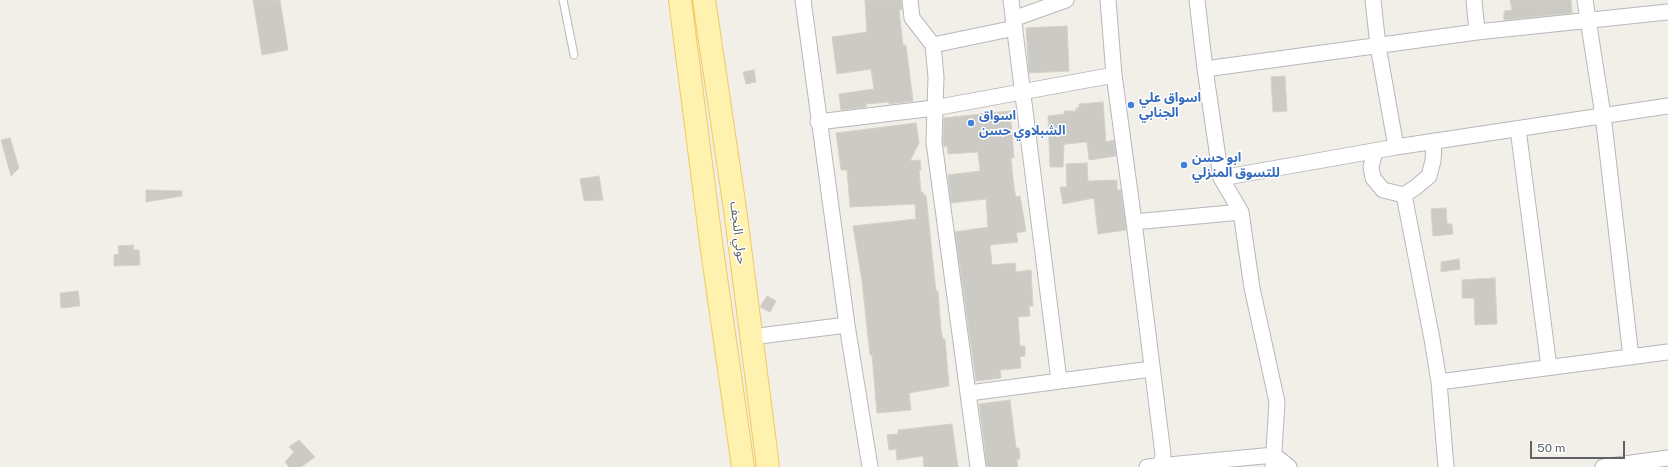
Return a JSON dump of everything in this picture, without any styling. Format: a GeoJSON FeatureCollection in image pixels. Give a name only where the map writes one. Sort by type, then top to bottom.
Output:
{"type":"FeatureCollection","features":[{"type":"Feature","properties":{"kind":"main road","name":"حولي النجف"},"geometry":{"type":"LineString","coordinates":[[680,0],[712,250],[743,467]]}},
{"type":"Feature","properties":{"kind":"main road","name":"حولي النجف"},"geometry":{"type":"LineString","coordinates":[[704,0],[735,209],[768,467]]}},
{"type":"Feature","properties":{"kind":"main road"},"geometry":{"type":"LineString","coordinates":[[708,213],[716,218],[725,218],[735,209]]}},
{"type":"Feature","properties":{"kind":"main road"},"geometry":{"type":"LineString","coordinates":[[712,250],[720,242],[725,241],[735,243],[739,246]]}},
{"type":"Feature","properties":{"kind":"street"},"geometry":{"type":"LineString","coordinates":[[803,0],[818,122],[847,325],[870,467]]}},
{"type":"Feature","properties":{"kind":"street"},"geometry":{"type":"LineString","coordinates":[[910,0],[912,18],[933,45],[936,77],[934,142],[978,467]]}},
{"type":"Feature","properties":{"kind":"street"},"geometry":{"type":"LineString","coordinates":[[1011,0],[1059,380]]}},
{"type":"Feature","properties":{"kind":"street"},"geometry":{"type":"LineString","coordinates":[[933,45],[1014,24],[1066,0]]}},
{"type":"Feature","properties":{"kind":"street"},"geometry":{"type":"LineString","coordinates":[[1108,0],[1114,75],[1163,454],[1156,466]]}},
{"type":"Feature","properties":{"kind":"street"},"geometry":{"type":"LineString","coordinates":[[1197,0],[1205,69],[1221,178],[1241,212],[1252,288],[1277,402],[1273,461]]}},
{"type":"Feature","properties":{"kind":"street"},"geometry":{"type":"LineString","coordinates":[[1373,0],[1378,46],[1396,147]]}},
{"type":"Feature","properties":{"kind":"street"},"geometry":{"type":"LineString","coordinates":[[1474,0],[1477,32]]}},
{"type":"Feature","properties":{"kind":"street"},"geometry":{"type":"LineString","coordinates":[[1585,0],[1587,21],[1603,115],[1631,357]]}},
{"type":"Feature","properties":{"kind":"street"},"geometry":{"type":"LineString","coordinates":[[1205,69],[1477,32],[1668,12]]}},
{"type":"Feature","properties":{"kind":"street"},"geometry":{"type":"LineString","coordinates":[[818,122],[934,108],[1023,90],[1114,75]]}},
{"type":"Feature","properties":{"kind":"street"},"geometry":{"type":"LineString","coordinates":[[1221,178],[1396,147],[1668,106]]}},
{"type":"Feature","properties":{"kind":"street"},"geometry":{"type":"LineString","coordinates":[[1518,129],[1549,367]]}},
{"type":"Feature","properties":{"kind":"street"},"geometry":{"type":"LineString","coordinates":[[1375,151],[1371,167],[1373,178],[1383,190],[1404,195],[1429,176],[1433,161],[1434,142]]}},
{"type":"Feature","properties":{"kind":"street"},"geometry":{"type":"LineString","coordinates":[[1404,195],[1431,331],[1439,382],[1446,467]]}},
{"type":"Feature","properties":{"kind":"street"},"geometry":{"type":"LineString","coordinates":[[1134,222],[1241,212]]}},
{"type":"Feature","properties":{"kind":"street"},"geometry":{"type":"LineString","coordinates":[[751,337],[847,325]]}},
{"type":"Feature","properties":{"kind":"street"},"geometry":{"type":"LineString","coordinates":[[1439,382],[1668,352]]}},
{"type":"Feature","properties":{"kind":"street"},"geometry":{"type":"LineString","coordinates":[[969,393],[1151,369]]}},
{"type":"Feature","properties":{"kind":"street"},"geometry":{"type":"LineString","coordinates":[[1605,467],[1668,458]]}},
{"type":"Feature","properties":{"kind":"street"},"geometry":{"type":"LineString","coordinates":[[1156,466],[1273,461],[1289,467]]}},
{"type":"Feature","properties":{"kind":"lane"},"geometry":{"type":"LineString","coordinates":[[563,0],[574,55]]}},
{"type":"Feature","properties":{"kind":"building"},"geometry":{"type":"Polygon","coordinates":[[[253,0],[280,0],[288,50],[262,55],[253,0]]]}},
{"type":"Feature","properties":{"kind":"building"},"geometry":{"type":"Polygon","coordinates":[[[865,0],[901,0],[902,9],[899,10],[903,45],[906,45],[913,101],[889,104],[889,102],[866,104],[866,107],[841,110],[839,94],[874,89],[871,69],[837,74],[832,37],[867,32],[865,0]]]}},
{"type":"Feature","properties":{"kind":"building"},"geometry":{"type":"Polygon","coordinates":[[[1510,0],[1571,0],[1572,13],[1504,20],[1504,11],[1512,10],[1510,0]]]}},
{"type":"Feature","properties":{"kind":"building"},"geometry":{"type":"Polygon","coordinates":[[[1067,26],[1069,71],[1029,73],[1026,28],[1067,26]]]}},
{"type":"Feature","properties":{"kind":"building"},"geometry":{"type":"Polygon","coordinates":[[[754,70],[756,82],[746,84],[743,72],[754,70]]]}},
{"type":"Feature","properties":{"kind":"building"},"geometry":{"type":"Polygon","coordinates":[[[1285,76],[1287,111],[1273,112],[1271,77],[1285,76]]]}},
{"type":"Feature","properties":{"kind":"building"},"geometry":{"type":"Polygon","coordinates":[[[1103,102],[1106,142],[1114,140],[1116,156],[1089,160],[1087,142],[1066,144],[1064,145],[1063,167],[1050,167],[1048,116],[1064,114],[1064,111],[1076,111],[1076,108],[1079,108],[1079,104],[1103,102]]]}},
{"type":"Feature","properties":{"kind":"building"},"geometry":{"type":"Polygon","coordinates":[[[1010,111],[1014,158],[1011,158],[1014,188],[1016,197],[1020,196],[1026,231],[1016,233],[1018,242],[990,245],[992,265],[1015,263],[1016,272],[1031,270],[1033,306],[1029,306],[1030,316],[1018,317],[1020,346],[1025,346],[1025,356],[1020,357],[1021,368],[1000,370],[1001,378],[976,381],[955,232],[988,227],[986,199],[951,203],[948,175],[980,171],[978,152],[948,154],[947,146],[944,147],[943,142],[944,118],[1010,111]]]}},
{"type":"Feature","properties":{"kind":"building"},"geometry":{"type":"Polygon","coordinates":[[[916,123],[919,143],[910,161],[920,160],[921,170],[919,170],[921,193],[923,192],[924,196],[926,195],[936,291],[938,291],[941,330],[943,339],[945,339],[949,386],[909,393],[911,410],[877,413],[872,355],[870,355],[862,281],[853,226],[916,219],[915,204],[850,207],[847,170],[841,170],[836,133],[916,123]]]}},
{"type":"Feature","properties":{"kind":"building"},"geometry":{"type":"Polygon","coordinates":[[[10,138],[19,168],[11,176],[1,140],[10,138]]]}},
{"type":"Feature","properties":{"kind":"building"},"geometry":{"type":"Polygon","coordinates":[[[1087,163],[1088,181],[1117,180],[1117,190],[1121,190],[1126,230],[1098,234],[1094,198],[1063,204],[1060,187],[1067,187],[1066,164],[1087,163]]]}},
{"type":"Feature","properties":{"kind":"building"},"geometry":{"type":"Polygon","coordinates":[[[599,176],[603,200],[584,201],[580,179],[599,176]]]}},
{"type":"Feature","properties":{"kind":"building"},"geometry":{"type":"Polygon","coordinates":[[[146,190],[182,191],[182,196],[146,202],[146,190]]]}},
{"type":"Feature","properties":{"kind":"building"},"geometry":{"type":"Polygon","coordinates":[[[1446,208],[1447,224],[1452,224],[1453,234],[1433,236],[1431,209],[1446,208]]]}},
{"type":"Feature","properties":{"kind":"building"},"geometry":{"type":"Polygon","coordinates":[[[133,245],[134,250],[139,250],[140,265],[114,266],[114,255],[119,254],[118,246],[133,245]]]}},
{"type":"Feature","properties":{"kind":"building"},"geometry":{"type":"Polygon","coordinates":[[[1459,259],[1460,269],[1441,272],[1441,262],[1459,259]]]}},
{"type":"Feature","properties":{"kind":"building"},"geometry":{"type":"Polygon","coordinates":[[[1495,278],[1497,324],[1475,325],[1474,298],[1462,298],[1462,280],[1495,278]]]}},
{"type":"Feature","properties":{"kind":"building"},"geometry":{"type":"Polygon","coordinates":[[[78,291],[80,306],[61,308],[60,293],[78,291]]]}},
{"type":"Feature","properties":{"kind":"building"},"geometry":{"type":"Polygon","coordinates":[[[767,296],[776,301],[770,312],[760,307],[767,296]]]}},
{"type":"Feature","properties":{"kind":"building"},"geometry":{"type":"Polygon","coordinates":[[[1010,400],[1016,448],[1019,448],[1020,459],[1017,459],[1018,467],[987,467],[979,404],[1010,400]]]}},
{"type":"Feature","properties":{"kind":"building"},"geometry":{"type":"Polygon","coordinates":[[[952,424],[958,467],[924,467],[923,456],[897,460],[896,449],[889,450],[887,435],[898,434],[898,430],[952,424]]]}},
{"type":"Feature","properties":{"kind":"building"},"geometry":{"type":"Polygon","coordinates":[[[299,440],[315,457],[301,467],[289,467],[285,462],[294,452],[289,447],[299,440]]]}},
{"type":"Feature","properties":{"kind":"place","name":"اسواق علي الجنابي"},"geometry":{"type":"Point","coordinates":[1131,105]}},
{"type":"Feature","properties":{"kind":"place","name":"اسواق الشبلاوي حسن"},"geometry":{"type":"Point","coordinates":[971,123]}},
{"type":"Feature","properties":{"kind":"place","name":"ابو حسن للتسوق المنزلي"},"geometry":{"type":"Point","coordinates":[1184,165]}}]}
